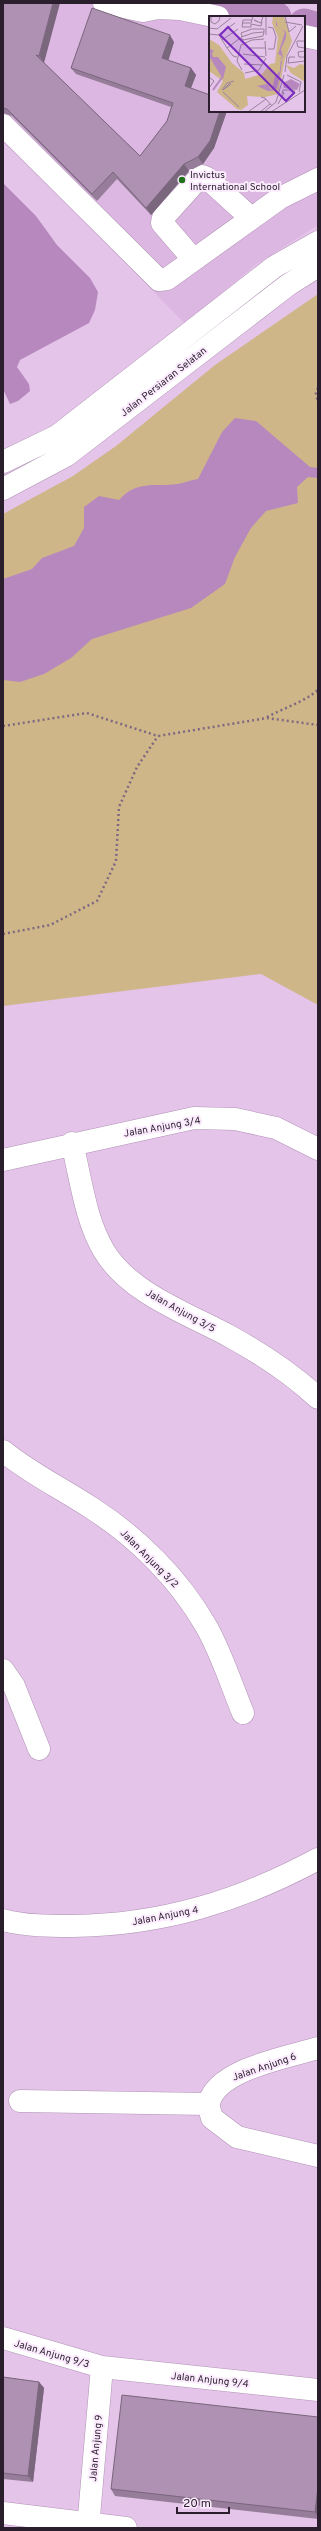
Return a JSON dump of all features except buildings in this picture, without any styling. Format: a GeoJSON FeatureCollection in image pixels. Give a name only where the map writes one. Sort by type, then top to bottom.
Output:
{"type":"FeatureCollection","features":[{"type":"Feature","properties":{"kind":"street"},"geometry":{"type":"LineString","coordinates":[[104,3],[143,11],[158,8],[180,9],[213,16]]}},
{"type":"Feature","properties":{"kind":"street"},"geometry":{"type":"LineString","coordinates":[[305,36],[318,39]]}},
{"type":"Feature","properties":{"kind":"street"},"geometry":{"type":"LineString","coordinates":[[3,125],[153,276],[159,280],[166,279],[280,198],[318,179]]}},
{"type":"Feature","properties":{"kind":"street"},"geometry":{"type":"LineString","coordinates":[[193,259],[162,223],[163,218],[202,176],[207,178],[252,218]]}},
{"type":"Feature","properties":{"kind":"street"},"geometry":{"type":"LineString","coordinates":[[3,462],[57,436],[274,268],[318,242]]}},
{"type":"Feature","properties":{"kind":"street","name":"Jalan Persiaran Selatan"},"geometry":{"type":"LineString","coordinates":[[3,489],[67,455],[288,285],[318,266]]}},
{"type":"Feature","properties":{"kind":"street","name":"Jalan Anjung 3/4"},"geometry":{"type":"LineString","coordinates":[[3,1160],[72,1143],[194,1118],[235,1119],[276,1128],[318,1149]]}},
{"type":"Feature","properties":{"kind":"street","name":"Jalan Anjung 3/5"},"geometry":{"type":"LineString","coordinates":[[72,1143],[92,1228],[104,1252],[125,1276],[149,1294],[232,1338],[274,1363],[318,1398]]}},
{"type":"Feature","properties":{"kind":"street","name":"Jalan Anjung 3/2"},"geometry":{"type":"LineString","coordinates":[[3,1451],[20,1465],[92,1508],[122,1529],[156,1561],[186,1594],[207,1627],[243,1713]]}},
{"type":"Feature","properties":{"kind":"street"},"geometry":{"type":"LineString","coordinates":[[3,1670],[14,1686],[39,1749]]}},
{"type":"Feature","properties":{"kind":"street","name":"Jalan Anjung 4"},"geometry":{"type":"LineString","coordinates":[[3,1920],[56,1926],[110,1925],[177,1914],[225,1902],[286,1876],[318,1859]]}},
{"type":"Feature","properties":{"kind":"street","name":"Jalan Anjung 6"},"geometry":{"type":"LineString","coordinates":[[208,2104],[214,2092],[231,2077],[318,2048]]}},
{"type":"Feature","properties":{"kind":"street"},"geometry":{"type":"LineString","coordinates":[[20,2101],[208,2104],[212,2118],[237,2137],[318,2156]]}},
{"type":"Feature","properties":{"kind":"street","name":"Jalan Anjung 9/3"},"geometry":{"type":"LineString","coordinates":[[3,2338],[102,2367]]}},
{"type":"Feature","properties":{"kind":"street","name":"Jalan Anjung 9/4"},"geometry":{"type":"LineString","coordinates":[[102,2367],[318,2390]]}},
{"type":"Feature","properties":{"kind":"street","name":"Jalan Anjung 9"},"geometry":{"type":"LineString","coordinates":[[88,2525],[102,2367]]}},
{"type":"Feature","properties":{"kind":"street"},"geometry":{"type":"LineString","coordinates":[[3,2513],[88,2525],[126,2528]]}},
{"type":"Feature","properties":{"kind":"path"},"geometry":{"type":"LineString","coordinates":[[318,388],[316,393],[318,403]]}},
{"type":"Feature","properties":{"kind":"path"},"geometry":{"type":"LineString","coordinates":[[267,718],[291,704],[308,698],[318,690]]}},
{"type":"Feature","properties":{"kind":"path"},"geometry":{"type":"LineString","coordinates":[[3,726],[87,713],[158,736],[267,718],[318,725]]}},
{"type":"Feature","properties":{"kind":"path"},"geometry":{"type":"LineString","coordinates":[[3,934],[50,925],[97,900],[116,861],[119,807],[137,767],[158,736]]}},
{"type":"Feature","properties":{"kind":"shaded area","name":"Invictus International School"},"geometry":{"type":"Polygon","coordinates":[[[3,3],[220,3],[272,16],[209,16],[209,112],[305,112],[305,24],[318,28],[318,225],[254,266],[185,324],[3,136],[3,3]]]}},
{"type":"Feature","properties":{"kind":"shaded area"},"geometry":{"type":"Polygon","coordinates":[[[3,183],[36,216],[57,245],[90,278],[98,292],[95,310],[89,323],[20,360],[17,367],[29,384],[30,391],[18,401],[10,404],[3,389],[3,183]]]}},
{"type":"Feature","properties":{"kind":"shaded area"},"geometry":{"type":"Polygon","coordinates":[[[318,294],[318,1005],[261,974],[3,1006],[3,514],[73,476],[116,446],[215,365],[318,294]]]}},
{"type":"Feature","properties":{"kind":"shaded area"},"geometry":{"type":"Polygon","coordinates":[[[235,418],[256,421],[310,467],[318,468],[318,478],[308,477],[297,487],[298,503],[266,511],[251,528],[235,557],[225,584],[191,608],[92,639],[71,658],[44,674],[20,682],[3,680],[3,579],[32,569],[42,558],[74,546],[84,528],[84,507],[99,496],[119,500],[132,489],[139,487],[177,484],[198,479],[222,432],[235,418]]]}},
{"type":"Feature","properties":{"kind":"waterway"},"geometry":{"type":"LineString","coordinates":[[220,3],[272,16]]}},
{"type":"Feature","properties":{"kind":"waterway"},"geometry":{"type":"LineString","coordinates":[[305,24],[318,28]]}},
{"type":"Feature","properties":{"kind":"place","name":"Invictus International School"},"geometry":{"type":"Point","coordinates":[182,180]}}]}
